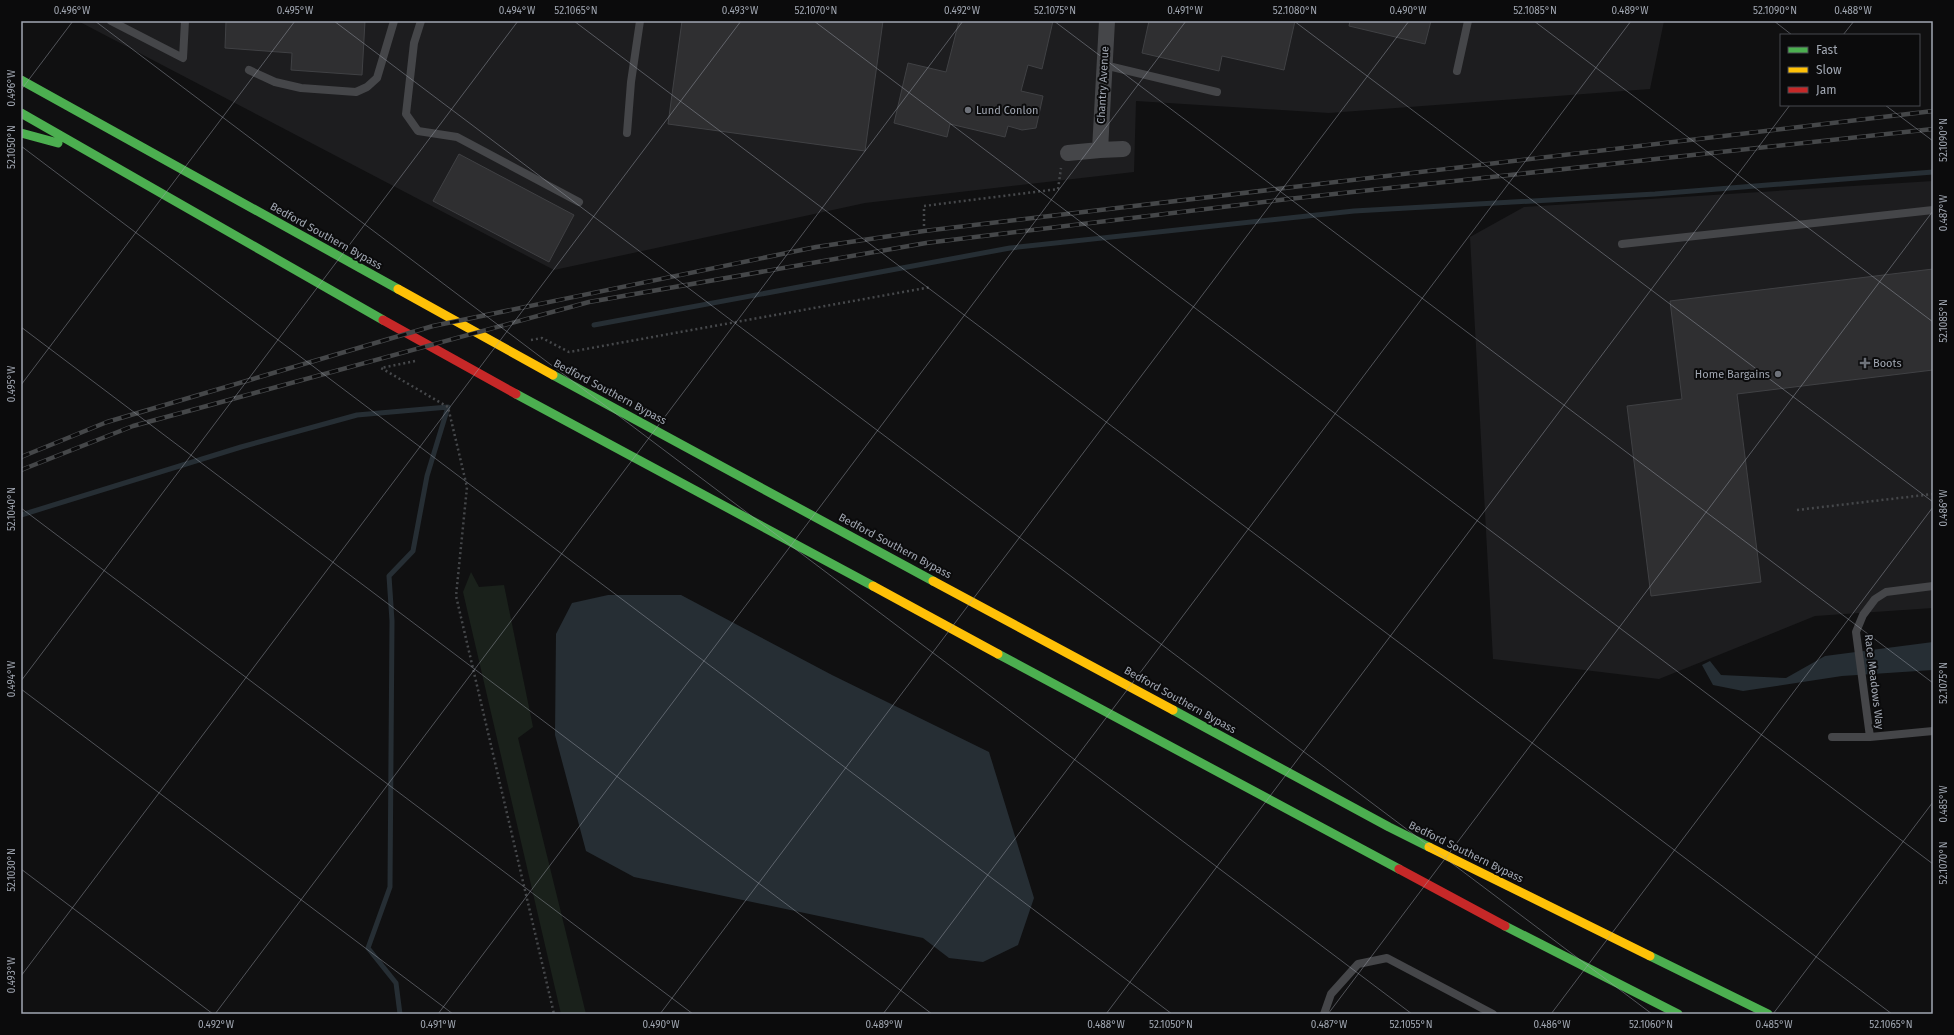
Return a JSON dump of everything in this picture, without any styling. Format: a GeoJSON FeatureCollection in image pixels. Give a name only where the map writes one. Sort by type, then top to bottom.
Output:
{"type":"FeatureCollection","features":[{"type":"Feature","properties":{"kind":"highway","name":"Bedford Southern Bypass"},"geometry":{"type":"LineString","coordinates":[[21,80],[521,358],[1388,827],[1768,1014]]}},
{"type":"Feature","properties":{"kind":"highway"},"geometry":{"type":"LineString","coordinates":[[21,113],[324,288],[469,369],[1548,949],[1678,1014]]}},
{"type":"Feature","properties":{"kind":"highway"},"geometry":{"type":"LineString","coordinates":[[21,133],[88,151]]}},
{"type":"Feature","properties":{"kind":"street","name":"Chantry Avenue"},"geometry":{"type":"LineString","coordinates":[[1100,150],[1107,21]]}},
{"type":"Feature","properties":{"kind":"street"},"geometry":{"type":"LineString","coordinates":[[1068,153],[1100,150],[1123,150]]}},
{"type":"Feature","properties":{"kind":"lane"},"geometry":{"type":"LineString","coordinates":[[111,21],[183,58],[185,21]]}},
{"type":"Feature","properties":{"kind":"lane"},"geometry":{"type":"LineString","coordinates":[[249,70],[275,82],[288,85],[356,92],[368,88],[377,78],[394,21]]}},
{"type":"Feature","properties":{"kind":"lane"},"geometry":{"type":"LineString","coordinates":[[421,21],[414,43],[406,114],[418,131],[457,137],[579,202]]}},
{"type":"Feature","properties":{"kind":"lane"},"geometry":{"type":"LineString","coordinates":[[627,133],[631,82],[640,21]]}},
{"type":"Feature","properties":{"kind":"lane"},"geometry":{"type":"LineString","coordinates":[[1457,70],[1468,21]]}},
{"type":"Feature","properties":{"kind":"lane"},"geometry":{"type":"LineString","coordinates":[[1104,65],[1217,92]]}},
{"type":"Feature","properties":{"kind":"lane"},"geometry":{"type":"LineString","coordinates":[[1622,244],[1933,210]]}},
{"type":"Feature","properties":{"kind":"lane","name":"Race Meadows Way"},"geometry":{"type":"LineString","coordinates":[[1870,737],[1856,632],[1863,615],[1875,598],[1886,592],[1933,586]]}},
{"type":"Feature","properties":{"kind":"lane"},"geometry":{"type":"LineString","coordinates":[[1832,737],[1870,737],[1933,731]]}},
{"type":"Feature","properties":{"kind":"lane"},"geometry":{"type":"LineString","coordinates":[[1324,1014],[1330,994],[1358,964],[1387,958],[1493,1014]]}},
{"type":"Feature","properties":{"kind":"path"},"geometry":{"type":"LineString","coordinates":[[924,231],[924,206],[1058,189],[1060,168],[1068,153]]}},
{"type":"Feature","properties":{"kind":"path"},"geometry":{"type":"LineString","coordinates":[[526,341],[542,338],[569,352],[931,286]]}},
{"type":"Feature","properties":{"kind":"path"},"geometry":{"type":"LineString","coordinates":[[419,361],[381,368],[448,407],[467,487],[456,596],[554,1014]]}},
{"type":"Feature","properties":{"kind":"path"},"geometry":{"type":"LineString","coordinates":[[1797,510],[1933,494]]}},
{"type":"Feature","properties":{"kind":"shaded area"},"geometry":{"type":"Polygon","coordinates":[[[78,21],[1664,21],[1650,89],[1329,113],[1136,101],[1134,172],[865,203],[554,270],[78,21]]]}},
{"type":"Feature","properties":{"kind":"shaded area"},"geometry":{"type":"Polygon","coordinates":[[[1933,181],[1933,608],[1815,616],[1659,679],[1493,659],[1470,237],[1524,207],[1933,181]]]}},
{"type":"Feature","properties":{"kind":"shaded area"},"geometry":{"type":"Polygon","coordinates":[[[471,572],[479,587],[504,585],[533,727],[518,738],[586,1014],[561,1014],[463,592],[471,572]]]}},
{"type":"Feature","properties":{"kind":"shaded area"},"geometry":{"type":"Polygon","coordinates":[[[608,595],[681,595],[832,675],[989,752],[1034,898],[1018,945],[983,962],[949,958],[923,938],[634,877],[586,851],[555,735],[556,634],[572,603],[608,595]]]}},
{"type":"Feature","properties":{"kind":"shaded area"},"geometry":{"type":"Polygon","coordinates":[[[1933,642],[1933,670],[1842,676],[1743,691],[1713,685],[1702,665],[1710,661],[1721,675],[1786,678],[1825,656],[1933,642]]]}},
{"type":"Feature","properties":{"kind":"building"},"geometry":{"type":"Polygon","coordinates":[[[226,21],[365,21],[362,75],[291,70],[292,53],[225,48],[226,21]]]}},
{"type":"Feature","properties":{"kind":"building"},"geometry":{"type":"Polygon","coordinates":[[[682,21],[883,21],[865,151],[668,124],[682,21]]]}},
{"type":"Feature","properties":{"kind":"building"},"geometry":{"type":"Polygon","coordinates":[[[959,21],[1053,21],[1042,69],[1028,65],[1021,91],[1043,96],[1036,128],[1022,130],[1008,126],[1005,137],[950,124],[947,137],[894,123],[908,63],[946,72],[959,21]]]}},
{"type":"Feature","properties":{"kind":"building"},"geometry":{"type":"Polygon","coordinates":[[[1149,21],[1295,21],[1284,70],[1222,56],[1219,71],[1142,53],[1149,21]]]}},
{"type":"Feature","properties":{"kind":"building"},"geometry":{"type":"Polygon","coordinates":[[[1350,21],[1431,21],[1425,44],[1349,26],[1350,21]]]}},
{"type":"Feature","properties":{"kind":"building"},"geometry":{"type":"Polygon","coordinates":[[[459,154],[574,215],[549,262],[433,201],[459,154]]]}},
{"type":"Feature","properties":{"kind":"building"},"geometry":{"type":"Polygon","coordinates":[[[1933,269],[1933,370],[1737,394],[1761,582],[1651,596],[1627,406],[1682,399],[1670,301],[1933,269]]]}},
{"type":"Feature","properties":{"kind":"waterway"},"geometry":{"type":"LineString","coordinates":[[594,325],[1010,248],[1354,211],[1655,194],[1933,172]]}},
{"type":"Feature","properties":{"kind":"waterway"},"geometry":{"type":"LineString","coordinates":[[21,515],[241,447],[357,415],[448,407],[427,476],[413,551],[389,576],[392,621],[390,887],[368,948],[396,983],[400,1014]]}},
{"type":"Feature","properties":{"kind":"railway"},"geometry":{"type":"LineString","coordinates":[[21,457],[107,422],[433,326],[816,247],[924,231],[1933,111]]}},
{"type":"Feature","properties":{"kind":"railway"},"geometry":{"type":"LineString","coordinates":[[21,470],[133,426],[589,302],[926,243],[1288,199],[1933,129]]}},
{"type":"Feature","properties":{"kind":"traffic: fast"},"geometry":{"type":"LineString","coordinates":[[21,80],[398,289]]}},
{"type":"Feature","properties":{"kind":"traffic: fast"},"geometry":{"type":"LineString","coordinates":[[21,113],[383,320]]}},
{"type":"Feature","properties":{"kind":"traffic: fast"},"geometry":{"type":"LineString","coordinates":[[21,133],[58,143]]}},
{"type":"Feature","properties":{"kind":"traffic: fast"},"geometry":{"type":"LineString","coordinates":[[553,375],[933,581]]}},
{"type":"Feature","properties":{"kind":"traffic: fast"},"geometry":{"type":"LineString","coordinates":[[516,394],[873,586]]}},
{"type":"Feature","properties":{"kind":"traffic: fast"},"geometry":{"type":"LineString","coordinates":[[998,654],[1399,869]]}},
{"type":"Feature","properties":{"kind":"traffic: fast"},"geometry":{"type":"LineString","coordinates":[[1173,710],[1389,827],[1429,847]]}},
{"type":"Feature","properties":{"kind":"traffic: fast"},"geometry":{"type":"LineString","coordinates":[[1505,926],[1678,1014]]}},
{"type":"Feature","properties":{"kind":"traffic: fast"},"geometry":{"type":"LineString","coordinates":[[1650,956],[1768,1014]]}},
{"type":"Feature","properties":{"kind":"traffic: slow"},"geometry":{"type":"LineString","coordinates":[[398,289],[553,375]]}},
{"type":"Feature","properties":{"kind":"traffic: slow"},"geometry":{"type":"LineString","coordinates":[[933,581],[1173,710]]}},
{"type":"Feature","properties":{"kind":"traffic: slow"},"geometry":{"type":"LineString","coordinates":[[873,586],[998,654]]}},
{"type":"Feature","properties":{"kind":"traffic: slow"},"geometry":{"type":"LineString","coordinates":[[1429,847],[1650,956]]}},
{"type":"Feature","properties":{"kind":"traffic: jam"},"geometry":{"type":"LineString","coordinates":[[383,320],[516,394]]}},
{"type":"Feature","properties":{"kind":"traffic: jam"},"geometry":{"type":"LineString","coordinates":[[1399,869],[1505,926]]}},
{"type":"Feature","properties":{"kind":"place","name":"Lund Conlon"},"geometry":{"type":"Point","coordinates":[968,110]}},
{"type":"Feature","properties":{"kind":"place","name":"Boots"},"geometry":{"type":"Point","coordinates":[1865,363]}},
{"type":"Feature","properties":{"kind":"place","name":"Home Bargains"},"geometry":{"type":"Point","coordinates":[1778,374]}}]}
